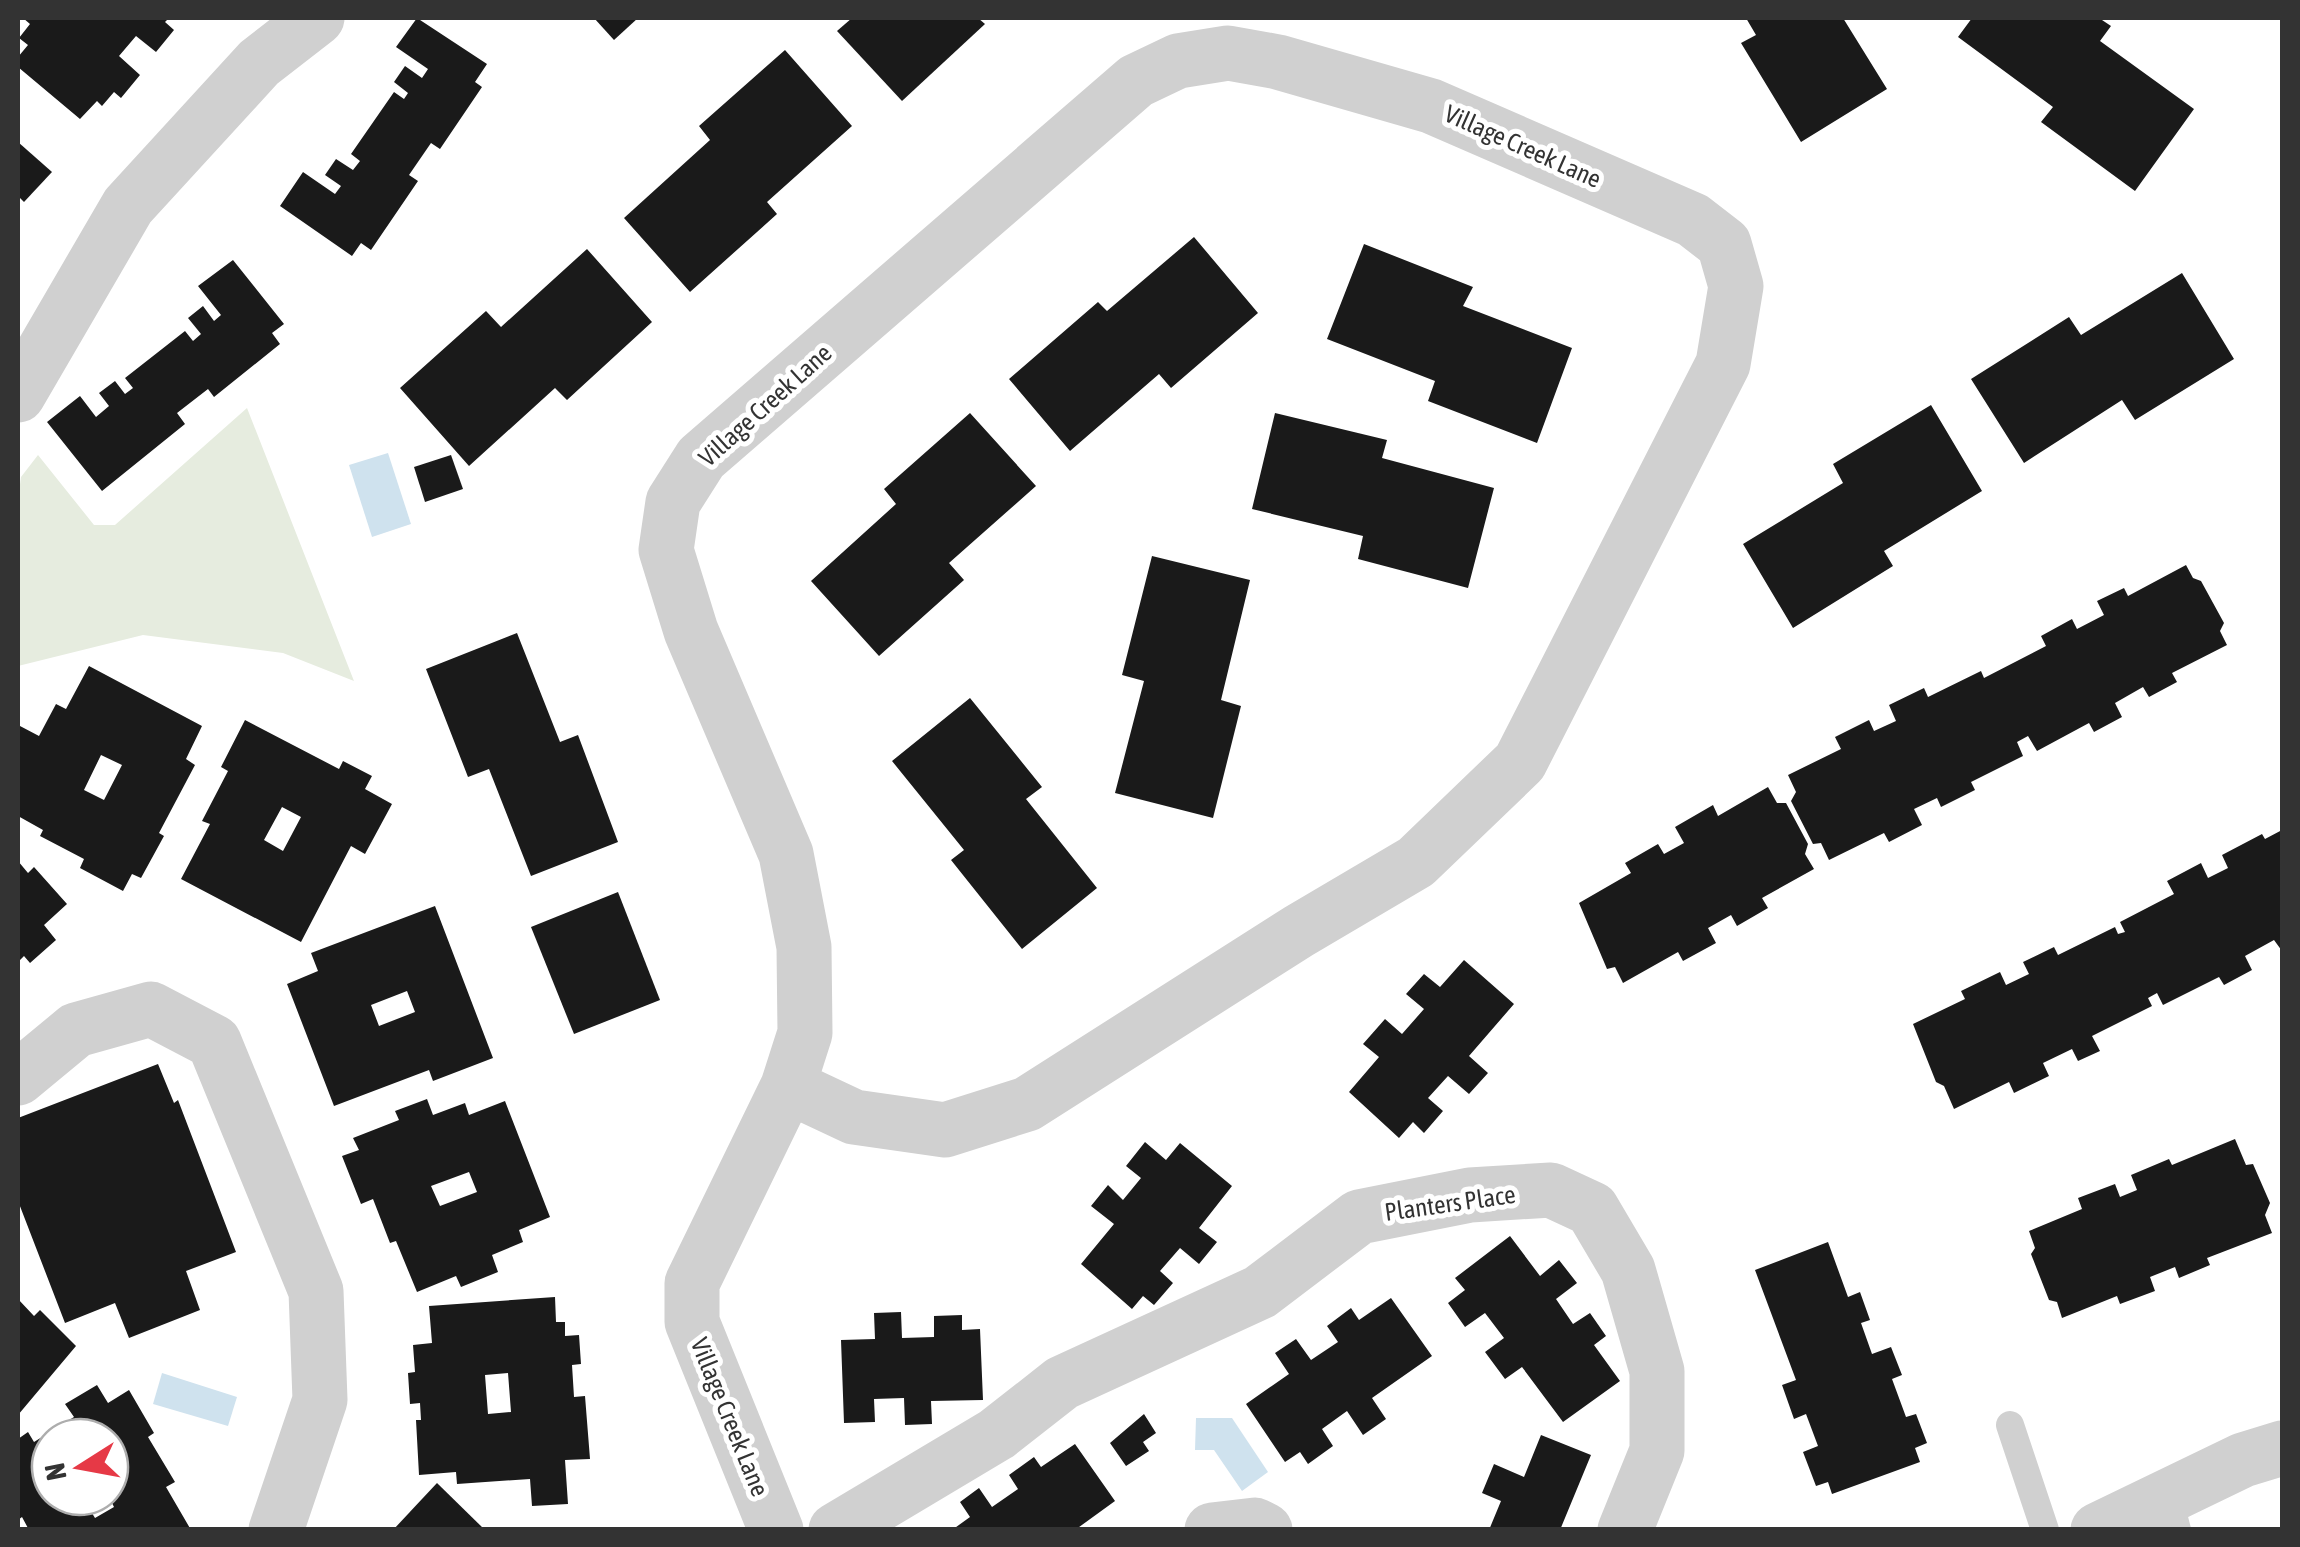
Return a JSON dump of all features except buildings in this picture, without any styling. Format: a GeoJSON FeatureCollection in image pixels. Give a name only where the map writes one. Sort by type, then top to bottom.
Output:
{"type":"FeatureCollection","features":[{"type":"Feature","properties":{"kind":"street"},"geometry":{"type":"LineString","coordinates":[[18,396],[128,206],[259,64],[310,19]]}},
{"type":"Feature","properties":{"kind":"street","name":"Village Creek Lane"},"geometry":{"type":"LineString","coordinates":[[776,1530],[692,1322],[692,1283],[788,1086],[805,1033],[804,946],[786,854],[691,632],[666,550],[673,502],[701,458],[1136,81],[1178,61],[1228,53],[1245,56],[1432,106],[1693,220],[1724,244],[1736,286],[1723,364],[1520,762],[1416,862],[1027,1104],[945,1130],[854,1117],[788,1086]]}},
{"type":"Feature","properties":{"kind":"street"},"geometry":{"type":"LineString","coordinates":[[18,1078],[76,1030],[151,1010],[214,1042],[316,1291],[320,1400],[276,1530]]}},
{"type":"Feature","properties":{"kind":"street","name":"Planters Place"},"geometry":{"type":"LineString","coordinates":[[862,1524],[997,1434],[1062,1383],[1260,1292],[1359,1217],[1470,1195],[1551,1190],[1592,1209],[1628,1270],[1657,1370],[1657,1451],[1625,1530]]}},
{"type":"Feature","properties":{"kind":"street"},"geometry":{"type":"LineString","coordinates":[[2098,1530],[2173,1512],[2243,1460],[2282,1448]]}},
{"type":"Feature","properties":{"kind":"street"},"geometry":{"type":"LineString","coordinates":[[1212,1530],[1256,1525],[1265,1530]]}},
{"type":"Feature","properties":{"kind":"lane"},"geometry":{"type":"LineString","coordinates":[[2010,1425],[2045,1530]]}},
{"type":"Feature","properties":{"kind":"shaded area"},"geometry":{"type":"Polygon","coordinates":[[[247,408],[354,681],[283,653],[143,635],[18,666],[18,499],[21,477],[38,455],[94,525],[115,525],[247,408]]]}},
{"type":"Feature","properties":{"kind":"water"},"geometry":{"type":"Polygon","coordinates":[[[388,453],[411,524],[372,537],[349,465],[388,453]]]}},
{"type":"Feature","properties":{"kind":"water"},"geometry":{"type":"Polygon","coordinates":[[[162,1373],[237,1397],[228,1426],[153,1404],[162,1373]]]}},
{"type":"Feature","properties":{"kind":"water"},"geometry":{"type":"Polygon","coordinates":[[[1196,1418],[1232,1418],[1268,1472],[1242,1491],[1214,1450],[1195,1450],[1196,1418]]]}}]}
